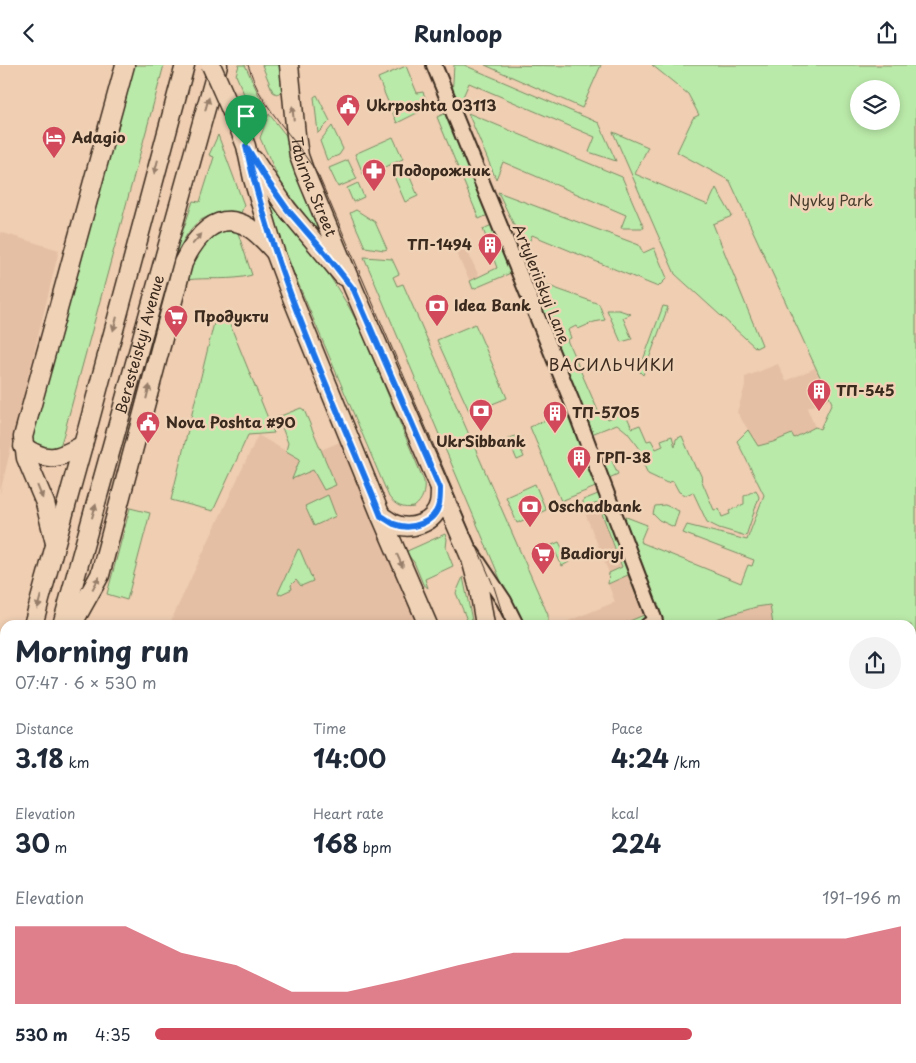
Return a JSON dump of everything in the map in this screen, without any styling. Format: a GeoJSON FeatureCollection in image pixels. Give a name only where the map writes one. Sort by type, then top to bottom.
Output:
{"type":"FeatureCollection","features":[{"type":"Feature","properties":{"kind":"main road"},"geometry":{"type":"LineString","coordinates":[[55,544],[45,503],[26,458],[23,437],[125,65]]}},
{"type":"Feature","properties":{"kind":"main road","name":"Beresteiskyi Avenue"},"geometry":{"type":"LineString","coordinates":[[34,620],[184,65]]}},
{"type":"Feature","properties":{"kind":"main road"},"geometry":{"type":"LineString","coordinates":[[212,65],[246,146],[253,179],[275,252],[291,295],[381,516],[426,620]]}},
{"type":"Feature","properties":{"kind":"main road","name":"Beresteiskyi Avenue"},"geometry":{"type":"LineString","coordinates":[[63,620],[218,65]]}},
{"type":"Feature","properties":{"kind":"main road","name":"Tabirna Street"},"geometry":{"type":"LineString","coordinates":[[289,65],[299,156],[354,290],[464,540]]}},
{"type":"Feature","properties":{"kind":"main road"},"geometry":{"type":"LineString","coordinates":[[246,146],[287,209],[354,290]]}},
{"type":"Feature","properties":{"kind":"main road"},"geometry":{"type":"LineString","coordinates":[[75,620],[100,575],[182,263],[190,248],[210,226],[234,221],[248,227],[259,235],[275,252]]}},
{"type":"Feature","properties":{"kind":"main road"},"geometry":{"type":"LineString","coordinates":[[23,446],[41,457],[49,458],[59,457],[83,445]]}},
{"type":"Feature","properties":{"kind":"main road"},"geometry":{"type":"LineString","coordinates":[[381,516],[394,524],[403,526],[414,526],[425,522],[434,515],[439,505],[440,488]]}},
{"type":"Feature","properties":{"kind":"main road"},"geometry":{"type":"LineString","coordinates":[[464,540],[480,589],[484,620]]}},
{"type":"Feature","properties":{"kind":"street","name":"Artyleriiskyi Lane"},"geometry":{"type":"LineString","coordinates":[[434,65],[572,402],[655,620]]}},
{"type":"Feature","properties":{"kind":"street","name":"Tabirna Street"},"geometry":{"type":"LineString","coordinates":[[464,540],[504,601],[514,620]]}},
{"type":"Feature","properties":{"kind":"shaded area"},"geometry":{"type":"Polygon","coordinates":[[[0,232],[59,250],[0,493],[0,232]]]}},
{"type":"Feature","properties":{"kind":"shaded area"},"geometry":{"type":"Polygon","coordinates":[[[465,246],[479,276],[470,281],[455,251],[465,246]]]}},
{"type":"Feature","properties":{"kind":"shaded area"},"geometry":{"type":"Polygon","coordinates":[[[778,364],[786,381],[815,368],[828,400],[807,408],[815,427],[794,438],[792,434],[758,446],[737,412],[745,386],[745,377],[778,364]]]}},
{"type":"Feature","properties":{"kind":"shaded area"},"geometry":{"type":"Polygon","coordinates":[[[258,435],[300,459],[342,441],[419,620],[171,620],[258,435]]]}},
{"type":"Feature","properties":{"kind":"shaded area"},"geometry":{"type":"Polygon","coordinates":[[[598,503],[622,567],[609,573],[583,508],[598,503]]]}},
{"type":"Feature","properties":{"kind":"shaded area"},"geometry":{"type":"Polygon","coordinates":[[[628,575],[644,615],[632,620],[571,620],[615,602],[608,584],[628,575]]]}},
{"type":"Feature","properties":{"kind":"shaded area"},"geometry":{"type":"Polygon","coordinates":[[[770,605],[772,620],[716,620],[716,619],[756,607],[770,605]]]}},
{"type":"Feature","properties":{"kind":"green space"},"geometry":{"type":"Polygon","coordinates":[[[132,65],[164,65],[60,446],[55,450],[36,448],[32,441],[32,432],[132,65]]]}},
{"type":"Feature","properties":{"kind":"green space"},"geometry":{"type":"Polygon","coordinates":[[[239,65],[245,65],[263,104],[259,120],[254,118],[236,75],[239,65]]]}},
{"type":"Feature","properties":{"kind":"green space"},"geometry":{"type":"Polygon","coordinates":[[[262,65],[281,65],[283,91],[277,94],[273,92],[262,65]]]}},
{"type":"Feature","properties":{"kind":"green space"},"geometry":{"type":"Polygon","coordinates":[[[454,65],[464,65],[599,123],[616,161],[589,152],[595,137],[469,83],[462,99],[452,98],[454,65]]]}},
{"type":"Feature","properties":{"kind":"green space"},"geometry":{"type":"Polygon","coordinates":[[[485,65],[586,66],[601,65],[582,108],[485,65]]]}},
{"type":"Feature","properties":{"kind":"green space","name":"Nyvky Park"},"geometry":{"type":"Polygon","coordinates":[[[652,65],[916,65],[916,620],[772,620],[770,605],[756,607],[716,620],[657,620],[621,515],[647,525],[640,542],[741,583],[748,565],[752,566],[754,560],[683,533],[687,525],[747,540],[764,495],[737,441],[748,430],[758,446],[792,434],[794,438],[815,427],[820,429],[832,403],[730,181],[677,152],[693,118],[699,115],[688,94],[652,65]]]}},
{"type":"Feature","properties":{"kind":"green space"},"geometry":{"type":"Polygon","coordinates":[[[406,66],[417,93],[423,92],[429,107],[397,123],[378,78],[406,66]]]}},
{"type":"Feature","properties":{"kind":"green space"},"geometry":{"type":"Polygon","coordinates":[[[317,95],[330,121],[318,133],[314,97],[317,95]]]}},
{"type":"Feature","properties":{"kind":"green space"},"geometry":{"type":"Polygon","coordinates":[[[448,112],[490,214],[479,219],[437,117],[448,112]]]}},
{"type":"Feature","properties":{"kind":"green space"},"geometry":{"type":"Polygon","coordinates":[[[468,113],[622,177],[644,228],[621,228],[626,215],[503,162],[496,179],[468,113]]]}},
{"type":"Feature","properties":{"kind":"green space"},"geometry":{"type":"Polygon","coordinates":[[[269,114],[288,138],[293,159],[321,230],[318,232],[279,179],[260,138],[269,114]]]}},
{"type":"Feature","properties":{"kind":"green space"},"geometry":{"type":"Polygon","coordinates":[[[332,126],[343,149],[339,155],[327,160],[320,141],[332,126]]]}},
{"type":"Feature","properties":{"kind":"green space"},"geometry":{"type":"Polygon","coordinates":[[[613,132],[648,147],[635,174],[708,205],[716,188],[732,216],[713,224],[762,345],[756,348],[675,274],[613,132]]]}},
{"type":"Feature","properties":{"kind":"green space"},"geometry":{"type":"Polygon","coordinates":[[[218,135],[244,205],[241,213],[213,215],[196,223],[184,239],[172,263],[193,201],[200,202],[214,157],[209,155],[218,135]]]}},
{"type":"Feature","properties":{"kind":"green space"},"geometry":{"type":"Polygon","coordinates":[[[393,137],[403,159],[364,176],[355,154],[393,137]]]}},
{"type":"Feature","properties":{"kind":"green space"},"geometry":{"type":"Polygon","coordinates":[[[348,160],[357,179],[338,187],[329,168],[348,160]]]}},
{"type":"Feature","properties":{"kind":"green space"},"geometry":{"type":"Polygon","coordinates":[[[406,168],[418,196],[405,202],[393,174],[406,168]]]}},
{"type":"Feature","properties":{"kind":"green space"},"geometry":{"type":"Polygon","coordinates":[[[256,177],[319,259],[361,330],[424,481],[423,496],[414,507],[406,508],[400,506],[389,497],[287,257],[256,177]]]}},
{"type":"Feature","properties":{"kind":"green space"},"geometry":{"type":"Polygon","coordinates":[[[358,183],[364,197],[353,202],[347,188],[358,183]]]}},
{"type":"Feature","properties":{"kind":"green space"},"geometry":{"type":"Polygon","coordinates":[[[498,192],[639,245],[643,253],[654,248],[667,278],[658,287],[532,235],[526,250],[498,192]]]}},
{"type":"Feature","properties":{"kind":"green space"},"geometry":{"type":"Polygon","coordinates":[[[356,210],[375,222],[387,249],[365,247],[350,213],[356,210]]]}},
{"type":"Feature","properties":{"kind":"green space"},"geometry":{"type":"Polygon","coordinates":[[[494,224],[513,272],[473,289],[470,281],[497,268],[483,229],[494,224]]]}},
{"type":"Feature","properties":{"kind":"green space"},"geometry":{"type":"Polygon","coordinates":[[[218,231],[238,233],[252,275],[236,278],[186,280],[195,249],[218,231]]]}},
{"type":"Feature","properties":{"kind":"green space"},"geometry":{"type":"Polygon","coordinates":[[[364,257],[392,259],[399,274],[393,277],[397,286],[403,284],[548,615],[548,620],[521,620],[501,581],[364,257]]]}},
{"type":"Feature","properties":{"kind":"green space"},"geometry":{"type":"Polygon","coordinates":[[[528,281],[546,285],[599,304],[605,320],[594,322],[578,329],[576,326],[568,330],[571,338],[567,340],[599,413],[604,411],[608,419],[615,416],[613,413],[623,408],[632,428],[640,425],[647,441],[651,440],[656,449],[663,446],[661,440],[672,436],[675,447],[676,439],[682,436],[696,469],[698,469],[702,478],[714,510],[719,509],[722,517],[730,514],[729,511],[744,504],[744,496],[756,490],[759,497],[746,536],[719,528],[707,522],[693,492],[686,495],[679,492],[673,481],[667,483],[648,474],[638,452],[641,450],[627,432],[617,424],[589,435],[528,281]]]}},
{"type":"Feature","properties":{"kind":"green space"},"geometry":{"type":"Polygon","coordinates":[[[663,306],[668,307],[643,375],[639,371],[663,306]]]}},
{"type":"Feature","properties":{"kind":"green space"},"geometry":{"type":"Polygon","coordinates":[[[607,310],[619,310],[631,314],[623,318],[632,339],[621,342],[607,310]]]}},
{"type":"Feature","properties":{"kind":"green space"},"geometry":{"type":"Polygon","coordinates":[[[229,322],[274,433],[248,435],[213,511],[171,500],[214,323],[229,322]]]}},
{"type":"Feature","properties":{"kind":"green space"},"geometry":{"type":"Polygon","coordinates":[[[475,324],[507,398],[470,413],[437,340],[475,324]]]}},
{"type":"Feature","properties":{"kind":"green space"},"geometry":{"type":"Polygon","coordinates":[[[301,408],[304,410],[336,485],[324,490],[313,470],[292,479],[300,459],[286,451],[288,443],[278,417],[301,408]]]}},
{"type":"Feature","properties":{"kind":"green space"},"geometry":{"type":"Polygon","coordinates":[[[567,411],[598,486],[561,501],[530,427],[567,411]]]}},
{"type":"Feature","properties":{"kind":"green space"},"geometry":{"type":"Polygon","coordinates":[[[515,436],[524,457],[517,460],[508,439],[515,436]]]}},
{"type":"Feature","properties":{"kind":"green space"},"geometry":{"type":"Polygon","coordinates":[[[611,459],[618,474],[609,478],[602,461],[611,459]]]}},
{"type":"Feature","properties":{"kind":"green space"},"geometry":{"type":"Polygon","coordinates":[[[535,484],[546,510],[517,523],[506,497],[535,484]]]}},
{"type":"Feature","properties":{"kind":"green space"},"geometry":{"type":"Polygon","coordinates":[[[598,494],[602,495],[651,618],[648,620],[632,620],[644,615],[628,575],[608,584],[609,573],[622,567],[598,503],[583,508],[583,500],[598,494]]]}},
{"type":"Feature","properties":{"kind":"green space"},"geometry":{"type":"Polygon","coordinates":[[[328,495],[336,516],[314,526],[305,506],[328,495]]]}},
{"type":"Feature","properties":{"kind":"green space"},"geometry":{"type":"Polygon","coordinates":[[[665,505],[679,511],[674,527],[659,520],[653,514],[655,506],[665,505]]]}},
{"type":"Feature","properties":{"kind":"green space"},"geometry":{"type":"Polygon","coordinates":[[[130,508],[150,513],[127,600],[107,594],[130,508]]]}},
{"type":"Feature","properties":{"kind":"green space"},"geometry":{"type":"Polygon","coordinates":[[[445,534],[447,539],[446,548],[453,566],[425,579],[428,588],[423,584],[414,562],[405,552],[445,534]]]}},
{"type":"Feature","properties":{"kind":"green space"},"geometry":{"type":"Polygon","coordinates":[[[559,542],[569,562],[562,566],[552,545],[559,542]]]}},
{"type":"Feature","properties":{"kind":"green space"},"geometry":{"type":"Polygon","coordinates":[[[298,549],[313,581],[301,586],[296,580],[291,585],[292,589],[279,595],[278,593],[298,549]]]}},
{"type":"Feature","properties":{"kind":"green space"},"geometry":{"type":"Polygon","coordinates":[[[463,577],[472,620],[467,620],[456,593],[463,577]]]}},
{"type":"Feature","properties":{"kind":"tram line"},"geometry":{"type":"LineString","coordinates":[[248,65],[265,101],[319,177],[494,587],[504,620]]}},
{"type":"Feature","properties":{"kind":"place","name":"Ukrposhta 03113"},"geometry":{"type":"Point","coordinates":[348,127]}},
{"type":"Feature","properties":{"kind":"place","name":"Adagio"},"geometry":{"type":"Point","coordinates":[54,159]}},
{"type":"Feature","properties":{"kind":"place","name":"Подорожник"},"geometry":{"type":"Point","coordinates":[374,192]}},
{"type":"Feature","properties":{"kind":"place","name":"ТП-1494"},"geometry":{"type":"Point","coordinates":[490,266]}},
{"type":"Feature","properties":{"kind":"place","name":"Idea Bank"},"geometry":{"type":"Point","coordinates":[437,327]}},
{"type":"Feature","properties":{"kind":"place","name":"Продукти"},"geometry":{"type":"Point","coordinates":[176,338]}},
{"type":"Feature","properties":{"kind":"place","name":"ТП-545"},"geometry":{"type":"Point","coordinates":[819,412]}},
{"type":"Feature","properties":{"kind":"place","name":"UkrSibbank"},"geometry":{"type":"Point","coordinates":[481,432]}},
{"type":"Feature","properties":{"kind":"place","name":"ТП-5705"},"geometry":{"type":"Point","coordinates":[555,434]}},
{"type":"Feature","properties":{"kind":"place","name":"Nova Poshta #90"},"geometry":{"type":"Point","coordinates":[148,444]}},
{"type":"Feature","properties":{"kind":"place","name":"ГРП-38"},"geometry":{"type":"Point","coordinates":[579,479]}},
{"type":"Feature","properties":{"kind":"place","name":"Oschadbank"},"geometry":{"type":"Point","coordinates":[530,528]}},
{"type":"Feature","properties":{"kind":"place","name":"Badioryi"},"geometry":{"type":"Point","coordinates":[543,575]}},
{"type":"Feature","properties":{"kind":"district","name":"ВАСИЛЬЧИКИ"},"geometry":{"type":"Point","coordinates":[612,365]}},
{"type":"Feature","properties":{"kind":"route"},"geometry":{"type":"LineString","coordinates":[[246,146],[287,209],[354,290],[440,488],[439,505],[434,515],[425,522],[414,526],[403,526],[394,524],[381,516],[275,252],[253,179],[246,146]]}}]}
